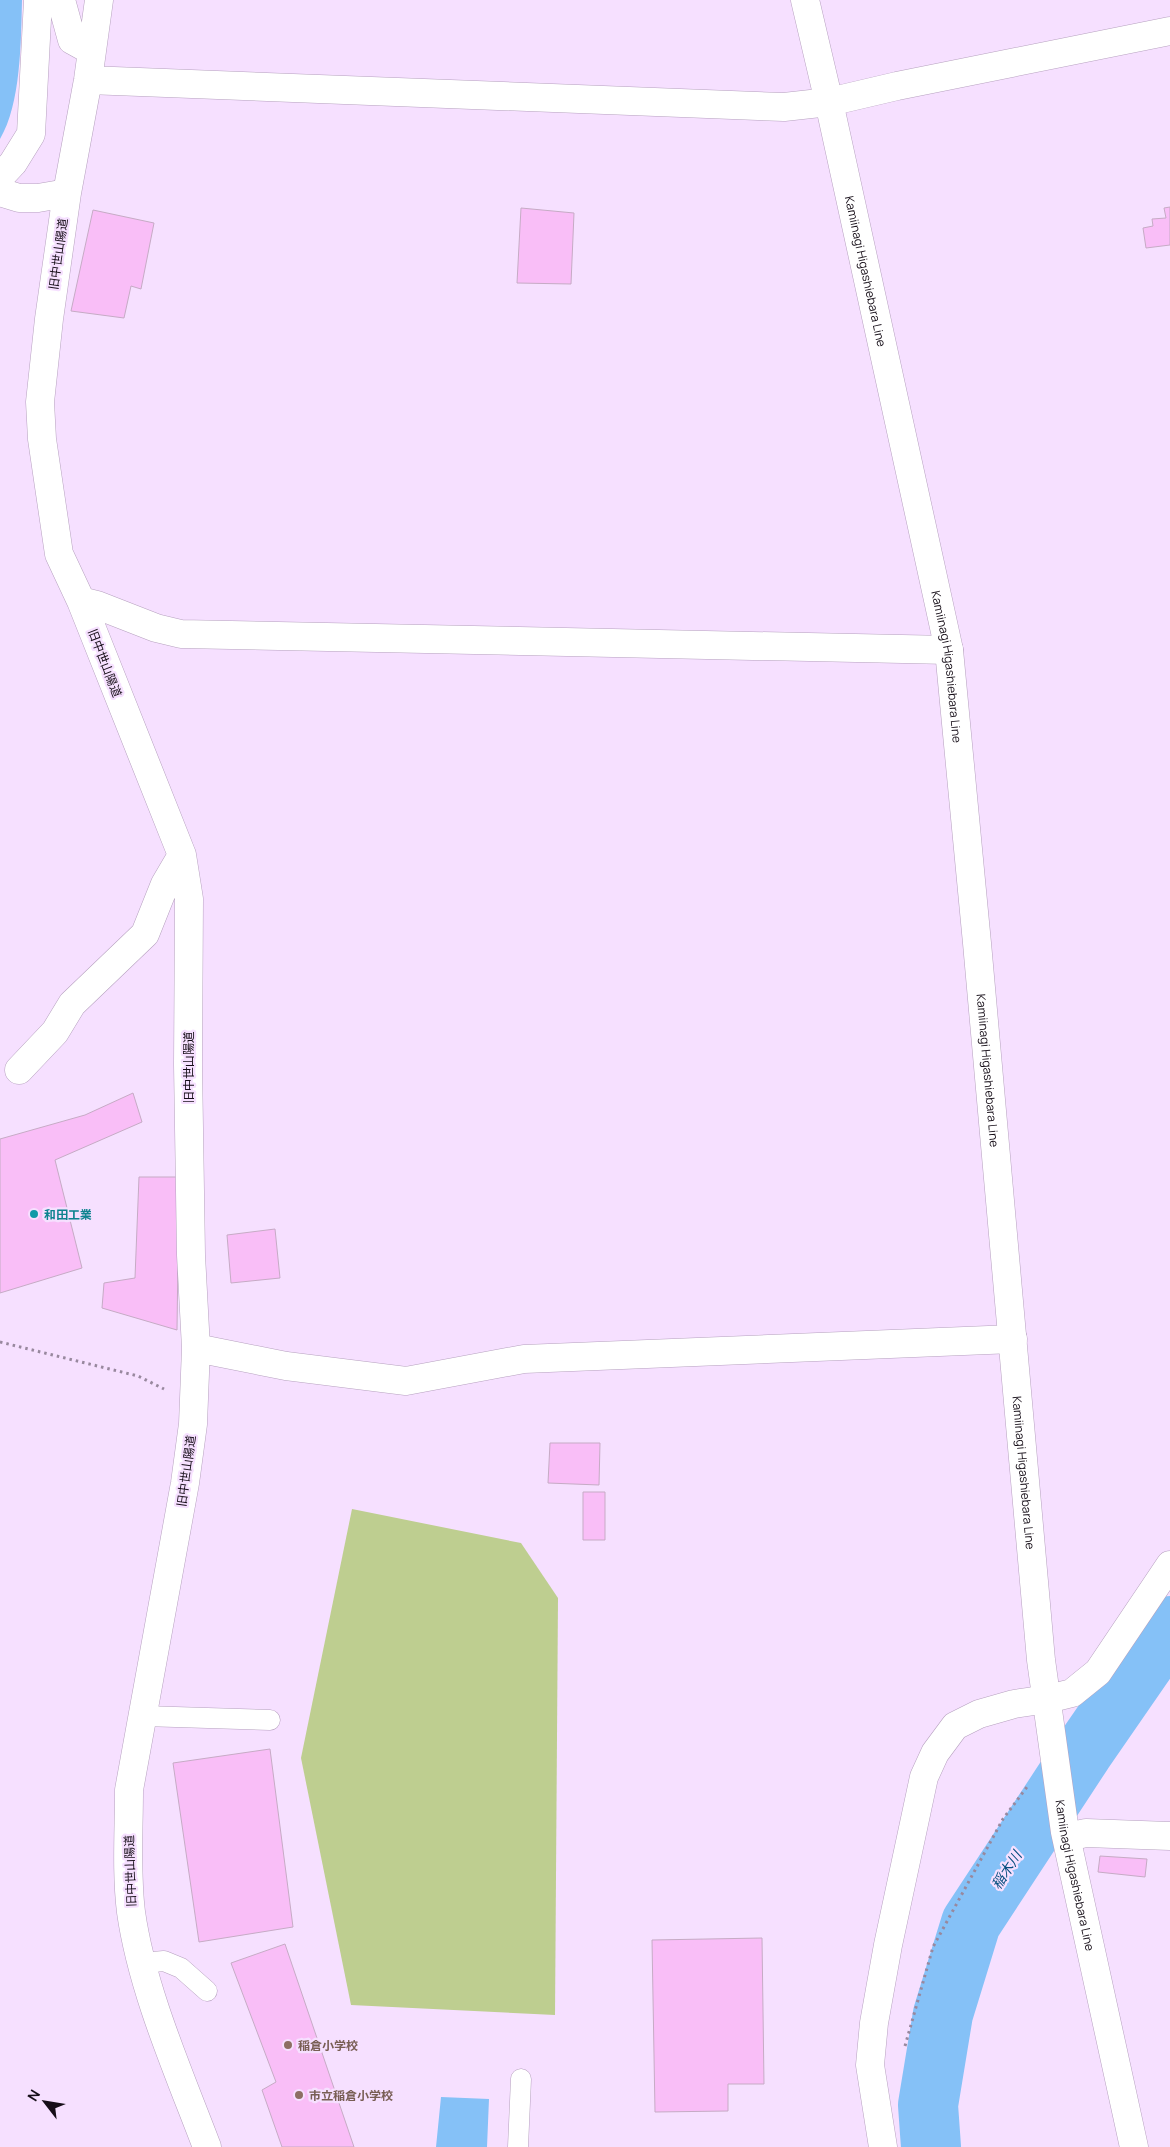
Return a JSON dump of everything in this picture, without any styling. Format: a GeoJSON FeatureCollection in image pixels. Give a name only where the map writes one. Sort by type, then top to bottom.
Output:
{"type":"FeatureCollection","features":[{"type":"Feature","properties":{"kind":"street"},"geometry":{"type":"LineString","coordinates":[[0,177],[13,163],[31,134],[38,0]]}},
{"type":"Feature","properties":{"kind":"street"},"geometry":{"type":"LineString","coordinates":[[61,0],[72,40],[92,51]]}},
{"type":"Feature","properties":{"kind":"street","name":"旧中世山陽道"},"geometry":{"type":"LineString","coordinates":[[99,0],[88,80],[66,193],[40,402],[42,440],[59,554],[81,601],[182,855],[189,899],[188,1065],[191,1255],[196,1348],[193,1424],[185,1483],[129,1790],[128,1837],[131,1911],[142,1963],[154,2002],[207,2147]]}},
{"type":"Feature","properties":{"kind":"street","name":"Kamiinagi Higashiebara Line"},"geometry":{"type":"LineString","coordinates":[[805,0],[949,650],[1014,1339],[1041,1660],[1066,1834],[1134,2147]]}},
{"type":"Feature","properties":{"kind":"street"},"geometry":{"type":"LineString","coordinates":[[88,80],[784,108],[829,102],[907,84],[1170,31]]}},
{"type":"Feature","properties":{"kind":"street"},"geometry":{"type":"LineString","coordinates":[[0,192],[19,198],[38,198],[66,193]]}},
{"type":"Feature","properties":{"kind":"street"},"geometry":{"type":"LineString","coordinates":[[81,601],[97,605],[156,628],[181,634],[949,650]]}},
{"type":"Feature","properties":{"kind":"street"},"geometry":{"type":"LineString","coordinates":[[19,1070],[55,1032],[72,1004],[145,934],[164,884],[182,855]]}},
{"type":"Feature","properties":{"kind":"street"},"geometry":{"type":"LineString","coordinates":[[196,1348],[286,1366],[406,1381],[524,1359],[1014,1339]]}},
{"type":"Feature","properties":{"kind":"street"},"geometry":{"type":"LineString","coordinates":[[882,2147],[870,2065],[874,2023],[888,1945],[924,1777],[935,1753],[955,1726],[979,1714],[1014,1704],[1048,1699],[1072,1692],[1098,1672],[1170,1566]]}},
{"type":"Feature","properties":{"kind":"street"},"geometry":{"type":"LineString","coordinates":[[1066,1834],[1170,1836]]}},
{"type":"Feature","properties":{"kind":"lane"},"geometry":{"type":"LineString","coordinates":[[143,1716],[270,1720]]}},
{"type":"Feature","properties":{"kind":"lane"},"geometry":{"type":"LineString","coordinates":[[142,1963],[164,1961],[181,1968],[207,1992]]}},
{"type":"Feature","properties":{"kind":"lane"},"geometry":{"type":"LineString","coordinates":[[518,2147],[521,2079]]}},
{"type":"Feature","properties":{"kind":"path"},"geometry":{"type":"LineString","coordinates":[[0,1342],[138,1376],[164,1388],[193,1424]]}},
{"type":"Feature","properties":{"kind":"path"},"geometry":{"type":"LineString","coordinates":[[904,2049],[933,1947],[1003,1819],[1053,1749]]}},
{"type":"Feature","properties":{"kind":"green space"},"geometry":{"type":"Polygon","coordinates":[[[352,1509],[521,1543],[558,1598],[555,2015],[351,2005],[301,1758],[352,1509]]]}},
{"type":"Feature","properties":{"kind":"water"},"geometry":{"type":"Polygon","coordinates":[[[0,0],[22,0],[20,53],[16,90],[7,125],[0,139],[0,0]]]}},
{"type":"Feature","properties":{"kind":"water"},"geometry":{"type":"Polygon","coordinates":[[[441,2097],[489,2099],[487,2147],[436,2147],[441,2097]]]}},
{"type":"Feature","properties":{"kind":"building"},"geometry":{"type":"Polygon","coordinates":[[[1170,207],[1170,245],[1146,248],[1143,228],[1153,226],[1152,219],[1166,218],[1164,208],[1170,207]]]}},
{"type":"Feature","properties":{"kind":"building"},"geometry":{"type":"Polygon","coordinates":[[[521,208],[574,213],[571,284],[517,283],[521,208]]]}},
{"type":"Feature","properties":{"kind":"building"},"geometry":{"type":"Polygon","coordinates":[[[93,210],[154,223],[141,289],[131,286],[124,318],[71,311],[93,210]]]}},
{"type":"Feature","properties":{"kind":"building","name":"和田工業"},"geometry":{"type":"Polygon","coordinates":[[[133,1093],[142,1122],[55,1160],[82,1268],[0,1293],[0,1139],[85,1115],[133,1093]]]}},
{"type":"Feature","properties":{"kind":"building"},"geometry":{"type":"Polygon","coordinates":[[[139,1177],[179,1177],[177,1330],[102,1308],[104,1283],[135,1278],[139,1177]]]}},
{"type":"Feature","properties":{"kind":"building"},"geometry":{"type":"Polygon","coordinates":[[[275,1229],[280,1278],[231,1283],[227,1235],[275,1229]]]}},
{"type":"Feature","properties":{"kind":"building"},"geometry":{"type":"Polygon","coordinates":[[[550,1443],[600,1443],[599,1485],[548,1483],[550,1443]]]}},
{"type":"Feature","properties":{"kind":"building"},"geometry":{"type":"Polygon","coordinates":[[[583,1492],[605,1492],[605,1540],[583,1540],[583,1492]]]}},
{"type":"Feature","properties":{"kind":"building"},"geometry":{"type":"Polygon","coordinates":[[[270,1749],[293,1927],[199,1942],[173,1763],[270,1749]]]}},
{"type":"Feature","properties":{"kind":"building"},"geometry":{"type":"Polygon","coordinates":[[[1100,1856],[1147,1859],[1145,1877],[1098,1872],[1100,1856]]]}},
{"type":"Feature","properties":{"kind":"building"},"geometry":{"type":"Polygon","coordinates":[[[762,1938],[764,2084],[728,2084],[728,2111],[655,2112],[652,1940],[762,1938]]]}},
{"type":"Feature","properties":{"kind":"building","name":"市立稲倉小学校"},"geometry":{"type":"Polygon","coordinates":[[[285,1944],[354,2147],[282,2147],[262,2090],[276,2082],[231,1963],[285,1944]]]}},
{"type":"Feature","properties":{"kind":"waterway","name":"稲木川"},"geometry":{"type":"LineString","coordinates":[[931,2147],[928,2105],[943,2014],[971,1923],[1083,1752],[1170,1626]]}},
{"type":"Feature","properties":{"kind":"place","name":"和田工業"},"geometry":{"type":"Point","coordinates":[34,1214]}},
{"type":"Feature","properties":{"kind":"place","name":"稲倉小学校"},"geometry":{"type":"Point","coordinates":[288,2045]}},
{"type":"Feature","properties":{"kind":"place","name":"市立稲倉小学校"},"geometry":{"type":"Point","coordinates":[299,2095]}}]}
